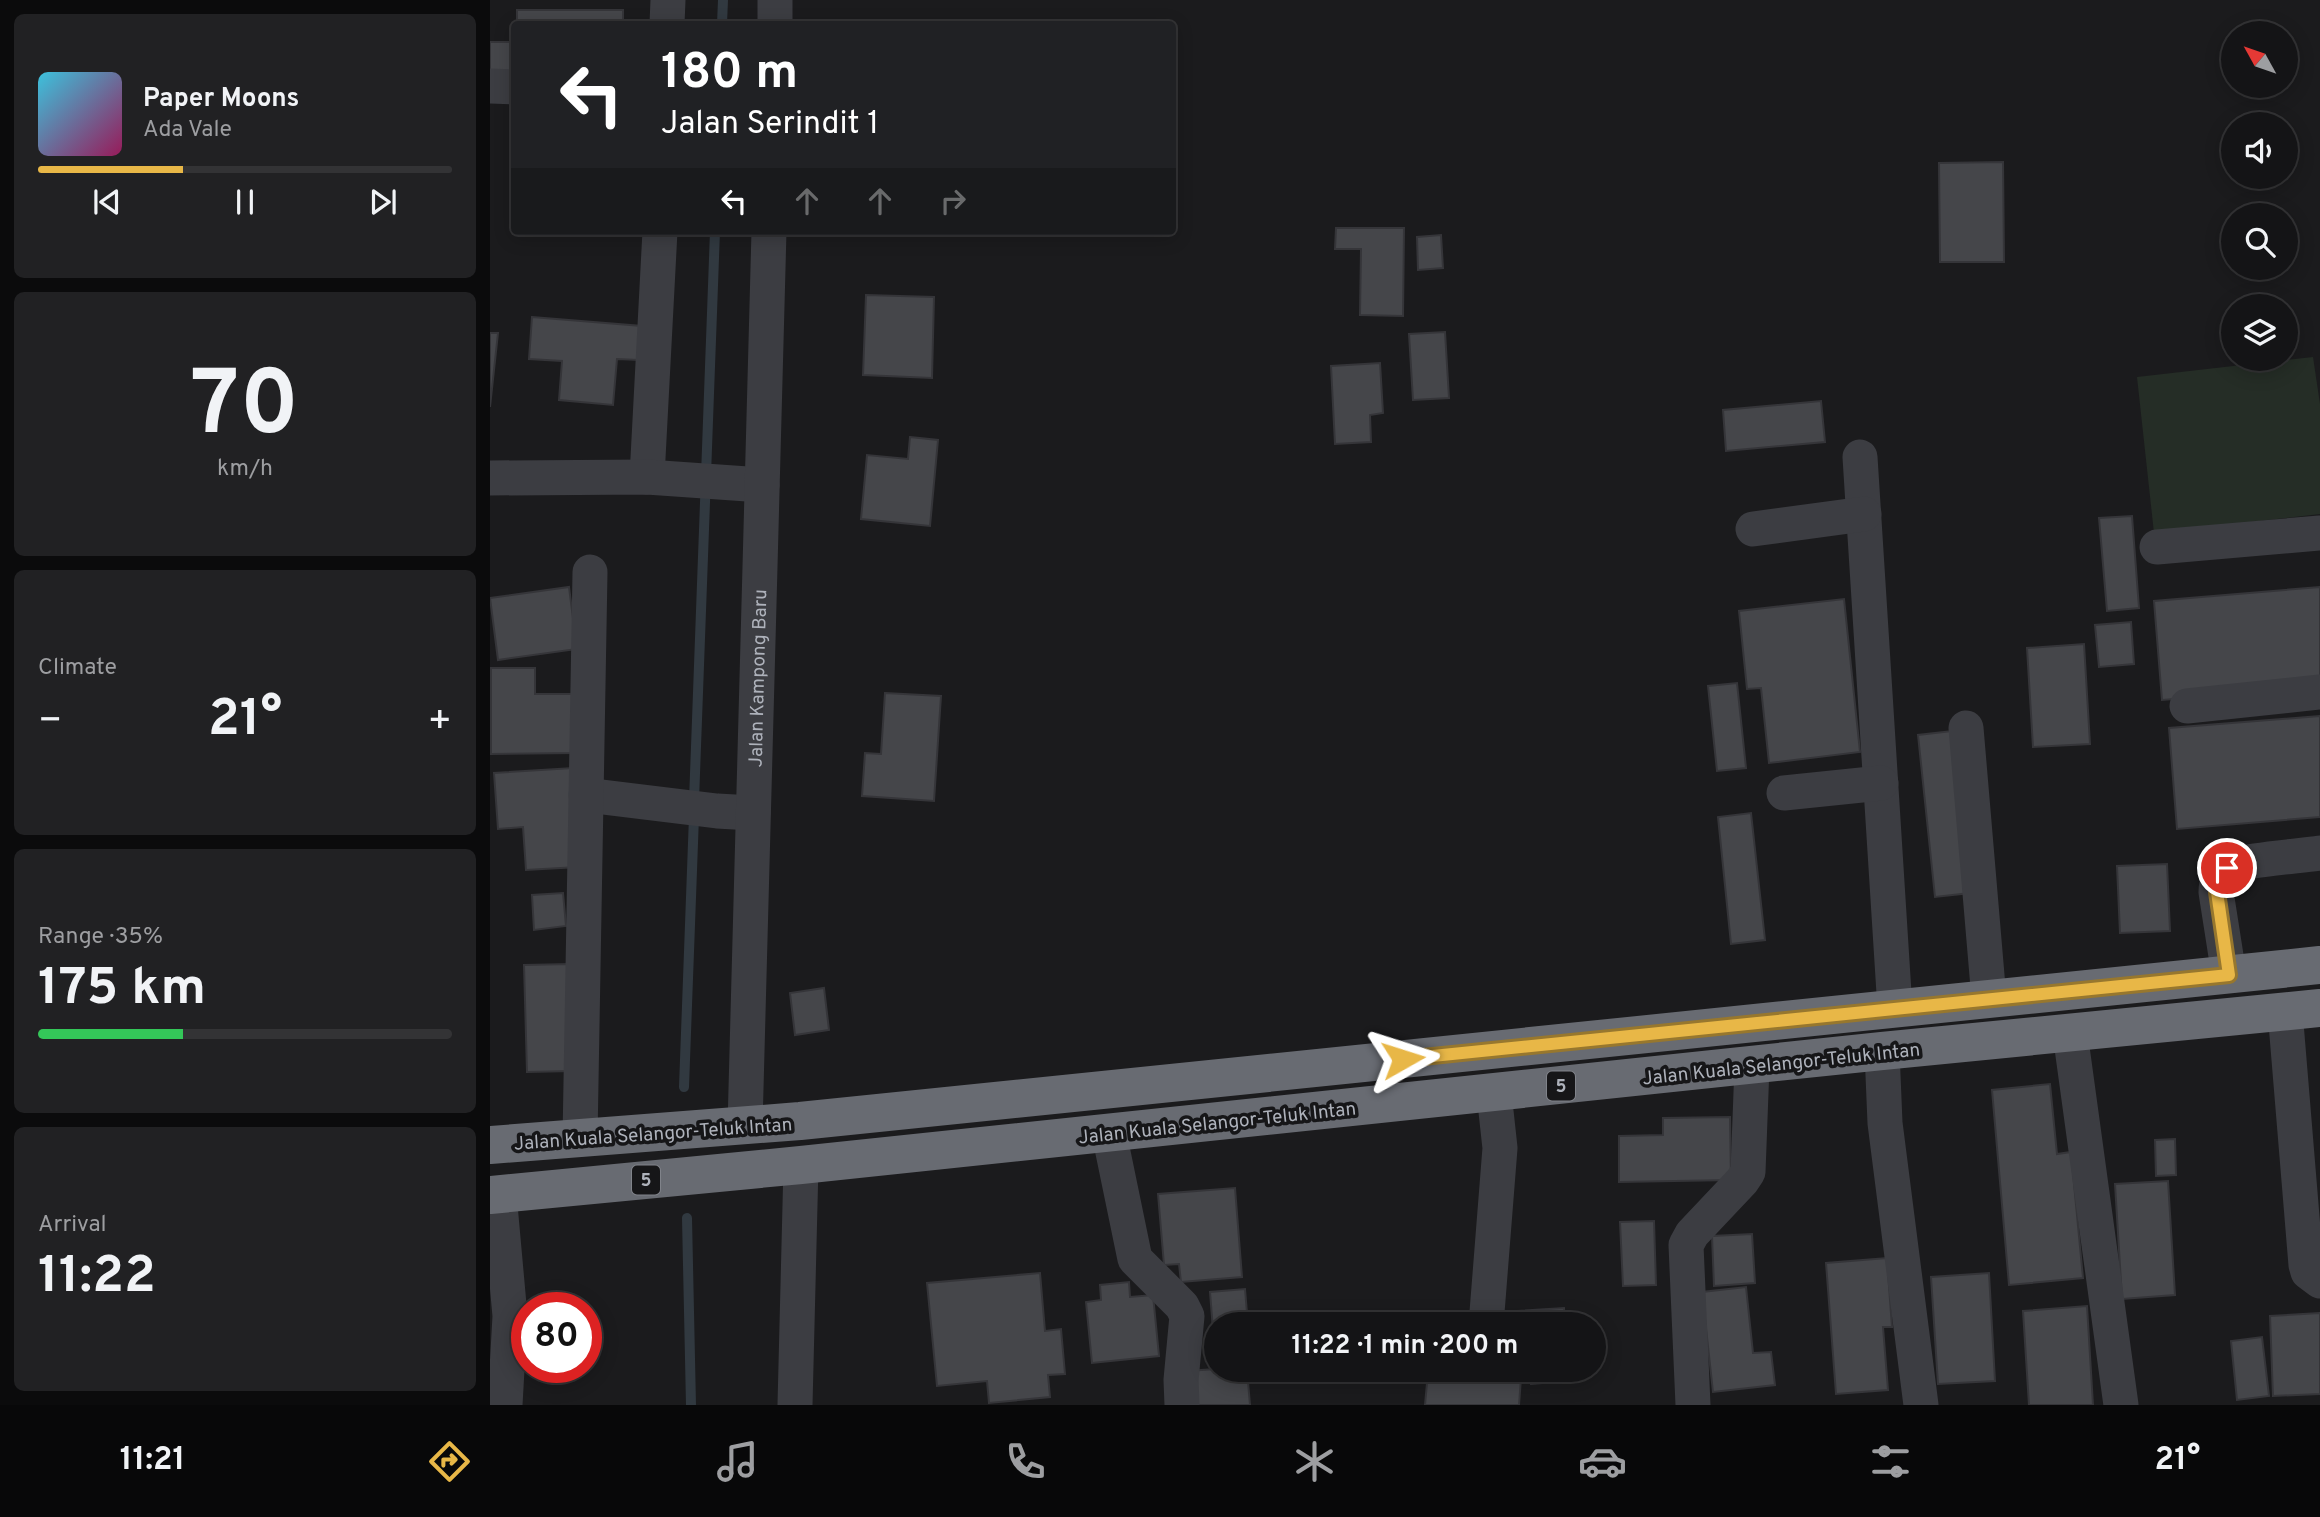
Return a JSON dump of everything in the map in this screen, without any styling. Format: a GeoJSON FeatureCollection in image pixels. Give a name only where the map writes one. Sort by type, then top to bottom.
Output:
{"type":"FeatureCollection","features":[{"type":"Feature","properties":{"kind":"highway","name":"Jalan Kuala Selangor-Teluk Intan"},"geometry":{"type":"LineString","coordinates":[[490,1145],[745,1126],[2320,965]]}},
{"type":"Feature","properties":{"kind":"highway","name":"Jalan Kuala Selangor-Teluk Intan"},"geometry":{"type":"LineString","coordinates":[[495,1194],[802,1165],[1882,1051],[2303,1010]]}},
{"type":"Feature","properties":{"kind":"street"},"geometry":{"type":"LineString","coordinates":[[667,21],[668,0]]}},
{"type":"Feature","properties":{"kind":"street"},"geometry":{"type":"LineString","coordinates":[[775,0],[775,21]]}},
{"type":"Feature","properties":{"kind":"street"},"geometry":{"type":"LineString","coordinates":[[490,86],[511,87]]}},
{"type":"Feature","properties":{"kind":"street"},"geometry":{"type":"LineString","coordinates":[[648,477],[660,235]]}},
{"type":"Feature","properties":{"kind":"street","name":"Jalan Kampong Baru"},"geometry":{"type":"LineString","coordinates":[[745,1126],[769,235]]}},
{"type":"Feature","properties":{"kind":"street"},"geometry":{"type":"LineString","coordinates":[[1860,457],[1895,1009]]}},
{"type":"Feature","properties":{"kind":"street"},"geometry":{"type":"LineString","coordinates":[[490,478],[648,477],[762,485]]}},
{"type":"Feature","properties":{"kind":"street"},"geometry":{"type":"LineString","coordinates":[[1754,529],[1864,513]]}},
{"type":"Feature","properties":{"kind":"street"},"geometry":{"type":"LineString","coordinates":[[2157,547],[2320,533]]}},
{"type":"Feature","properties":{"kind":"street"},"geometry":{"type":"LineString","coordinates":[[580,1139],[590,572]]}},
{"type":"Feature","properties":{"kind":"street"},"geometry":{"type":"LineString","coordinates":[[2187,706],[2320,692]]}},
{"type":"Feature","properties":{"kind":"street"},"geometry":{"type":"LineString","coordinates":[[1966,728],[1989,999]]}},
{"type":"Feature","properties":{"kind":"street"},"geometry":{"type":"LineString","coordinates":[[1784,793],[1881,783]]}},
{"type":"Feature","properties":{"kind":"street"},"geometry":{"type":"LineString","coordinates":[[586,795],[753,813]]}},
{"type":"Feature","properties":{"kind":"street"},"geometry":{"type":"LineString","coordinates":[[2229,975],[2217,892],[2221,875],[2236,865],[2320,853]]}},
{"type":"Feature","properties":{"kind":"street"},"geometry":{"type":"LineString","coordinates":[[2303,1010],[2306,1265],[2308,1272],[2320,1281]]}},
{"type":"Feature","properties":{"kind":"street"},"geometry":{"type":"LineString","coordinates":[[2070,1033],[2121,1405]]}},
{"type":"Feature","properties":{"kind":"street"},"geometry":{"type":"LineString","coordinates":[[1882,1051],[1885,1123],[1921,1405]]}},
{"type":"Feature","properties":{"kind":"street"},"geometry":{"type":"LineString","coordinates":[[1693,1405],[1686,1245],[1692,1234],[1748,1172],[1752,1066]]}},
{"type":"Feature","properties":{"kind":"street"},"geometry":{"type":"LineString","coordinates":[[1487,1312],[1500,1149],[1494,1093]]}},
{"type":"Feature","properties":{"kind":"street"},"geometry":{"type":"LineString","coordinates":[[1109,1133],[1135,1259],[1182,1306],[1187,1316],[1181,1380],[1182,1405]]}},
{"type":"Feature","properties":{"kind":"street"},"geometry":{"type":"LineString","coordinates":[[795,1405],[802,1165]]}},
{"type":"Feature","properties":{"kind":"street"},"geometry":{"type":"LineString","coordinates":[[495,1194],[510,1316],[505,1405]]}},
{"type":"Feature","properties":{"kind":"shaded area"},"geometry":{"type":"Polygon","coordinates":[[[2313,357],[2320,404],[2320,514],[2154,533],[2137,377],[2221,367],[2221,371],[2298,371],[2298,359],[2313,357]]]}},
{"type":"Feature","properties":{"kind":"building"},"geometry":{"type":"Polygon","coordinates":[[[517,10],[623,10],[623,21],[517,21],[517,10]]]}},
{"type":"Feature","properties":{"kind":"building"},"geometry":{"type":"Polygon","coordinates":[[[490,42],[511,42],[511,74],[490,74],[490,42]]]}},
{"type":"Feature","properties":{"kind":"building"},"geometry":{"type":"Polygon","coordinates":[[[2003,162],[2004,262],[1940,262],[1939,163],[2003,162]]]}},
{"type":"Feature","properties":{"kind":"building"},"geometry":{"type":"Polygon","coordinates":[[[1336,228],[1404,228],[1403,316],[1360,315],[1361,249],[1335,249],[1336,228]]]}},
{"type":"Feature","properties":{"kind":"building"},"geometry":{"type":"Polygon","coordinates":[[[1441,235],[1443,268],[1418,270],[1417,237],[1441,235]]]}},
{"type":"Feature","properties":{"kind":"building"},"geometry":{"type":"Polygon","coordinates":[[[866,295],[934,297],[932,378],[863,375],[866,295]]]}},
{"type":"Feature","properties":{"kind":"building"},"geometry":{"type":"Polygon","coordinates":[[[532,317],[642,326],[639,360],[617,359],[613,405],[559,400],[562,361],[529,359],[532,317]]]}},
{"type":"Feature","properties":{"kind":"building"},"geometry":{"type":"Polygon","coordinates":[[[1445,332],[1449,398],[1413,400],[1409,334],[1445,332]]]}},
{"type":"Feature","properties":{"kind":"building"},"geometry":{"type":"Polygon","coordinates":[[[490,333],[498,333],[490,407],[490,333]]]}},
{"type":"Feature","properties":{"kind":"building"},"geometry":{"type":"Polygon","coordinates":[[[1380,363],[1383,413],[1370,415],[1371,442],[1335,444],[1331,366],[1380,363]]]}},
{"type":"Feature","properties":{"kind":"building"},"geometry":{"type":"Polygon","coordinates":[[[1821,401],[1825,442],[1726,451],[1723,410],[1821,401]]]}},
{"type":"Feature","properties":{"kind":"building"},"geometry":{"type":"Polygon","coordinates":[[[910,437],[938,440],[930,526],[861,519],[867,455],[908,459],[910,437]]]}},
{"type":"Feature","properties":{"kind":"building"},"geometry":{"type":"Polygon","coordinates":[[[2132,516],[2139,608],[2107,611],[2099,518],[2132,516]]]}},
{"type":"Feature","properties":{"kind":"building"},"geometry":{"type":"Polygon","coordinates":[[[569,587],[577,649],[498,660],[490,598],[569,587]]]}},
{"type":"Feature","properties":{"kind":"building"},"geometry":{"type":"Polygon","coordinates":[[[2320,587],[2320,687],[2162,700],[2154,601],[2320,587]]]}},
{"type":"Feature","properties":{"kind":"building"},"geometry":{"type":"Polygon","coordinates":[[[1844,599],[1860,752],[1769,763],[1761,688],[1747,689],[1739,611],[1844,599]]]}},
{"type":"Feature","properties":{"kind":"building"},"geometry":{"type":"Polygon","coordinates":[[[2131,622],[2134,664],[2099,667],[2095,625],[2131,622]]]}},
{"type":"Feature","properties":{"kind":"building"},"geometry":{"type":"Polygon","coordinates":[[[2084,644],[2090,744],[2033,747],[2027,648],[2084,644]]]}},
{"type":"Feature","properties":{"kind":"building"},"geometry":{"type":"Polygon","coordinates":[[[491,668],[535,668],[535,694],[575,694],[575,753],[491,754],[491,668]]]}},
{"type":"Feature","properties":{"kind":"building"},"geometry":{"type":"Polygon","coordinates":[[[1737,683],[1746,768],[1717,771],[1708,686],[1737,683]]]}},
{"type":"Feature","properties":{"kind":"building"},"geometry":{"type":"Polygon","coordinates":[[[885,693],[941,696],[934,801],[862,796],[865,753],[881,754],[885,693]]]}},
{"type":"Feature","properties":{"kind":"building"},"geometry":{"type":"Polygon","coordinates":[[[2320,716],[2320,817],[2177,829],[2169,728],[2320,716]]]}},
{"type":"Feature","properties":{"kind":"building"},"geometry":{"type":"Polygon","coordinates":[[[1952,731],[1970,893],[1935,897],[1918,735],[1952,731]]]}},
{"type":"Feature","properties":{"kind":"building"},"geometry":{"type":"Polygon","coordinates":[[[573,768],[578,867],[526,870],[523,827],[498,829],[494,773],[573,768]]]}},
{"type":"Feature","properties":{"kind":"building"},"geometry":{"type":"Polygon","coordinates":[[[1751,813],[1765,940],[1731,944],[1718,817],[1751,813]]]}},
{"type":"Feature","properties":{"kind":"building"},"geometry":{"type":"Polygon","coordinates":[[[2167,864],[2170,931],[2120,933],[2117,866],[2167,864]]]}},
{"type":"Feature","properties":{"kind":"building"},"geometry":{"type":"Polygon","coordinates":[[[563,893],[566,926],[534,930],[532,895],[563,893]]]}},
{"type":"Feature","properties":{"kind":"building"},"geometry":{"type":"Polygon","coordinates":[[[570,964],[572,1071],[527,1072],[524,965],[570,964]]]}},
{"type":"Feature","properties":{"kind":"building"},"geometry":{"type":"Polygon","coordinates":[[[824,988],[829,1030],[795,1035],[790,993],[824,988]]]}},
{"type":"Feature","properties":{"kind":"building"},"geometry":{"type":"Polygon","coordinates":[[[2050,1084],[2057,1154],[2071,1152],[2083,1278],[2009,1285],[1992,1090],[2050,1084]]]}},
{"type":"Feature","properties":{"kind":"building"},"geometry":{"type":"Polygon","coordinates":[[[1730,1117],[1731,1180],[1619,1182],[1619,1136],[1663,1135],[1663,1118],[1730,1117]]]}},
{"type":"Feature","properties":{"kind":"building"},"geometry":{"type":"Polygon","coordinates":[[[2175,1139],[2176,1175],[2156,1176],[2155,1140],[2175,1139]]]}},
{"type":"Feature","properties":{"kind":"building"},"geometry":{"type":"Polygon","coordinates":[[[2168,1181],[2175,1295],[2122,1299],[2115,1184],[2168,1181]]]}},
{"type":"Feature","properties":{"kind":"building"},"geometry":{"type":"Polygon","coordinates":[[[1235,1188],[1242,1277],[1181,1282],[1179,1264],[1164,1265],[1158,1194],[1235,1188]]]}},
{"type":"Feature","properties":{"kind":"building"},"geometry":{"type":"Polygon","coordinates":[[[1654,1221],[1656,1285],[1623,1286],[1620,1222],[1654,1221]]]}},
{"type":"Feature","properties":{"kind":"building"},"geometry":{"type":"Polygon","coordinates":[[[1752,1234],[1755,1283],[1714,1286],[1712,1236],[1752,1234]]]}},
{"type":"Feature","properties":{"kind":"building"},"geometry":{"type":"Polygon","coordinates":[[[1887,1258],[1892,1327],[1883,1327],[1888,1390],[1836,1394],[1826,1263],[1887,1258]]]}},
{"type":"Feature","properties":{"kind":"building"},"geometry":{"type":"Polygon","coordinates":[[[1040,1273],[1045,1331],[1061,1329],[1065,1374],[1048,1375],[1050,1397],[989,1403],[987,1381],[937,1386],[927,1283],[1040,1273]]]}},
{"type":"Feature","properties":{"kind":"building"},"geometry":{"type":"Polygon","coordinates":[[[1989,1273],[1995,1381],[1938,1384],[1931,1277],[1989,1273]]]}},
{"type":"Feature","properties":{"kind":"building"},"geometry":{"type":"Polygon","coordinates":[[[1129,1282],[1130,1297],[1153,1295],[1159,1356],[1092,1363],[1086,1302],[1101,1300],[1100,1285],[1129,1282]]]}},
{"type":"Feature","properties":{"kind":"building"},"geometry":{"type":"Polygon","coordinates":[[[1746,1287],[1753,1353],[1771,1352],[1775,1385],[1713,1392],[1702,1292],[1746,1287]]]}},
{"type":"Feature","properties":{"kind":"building"},"geometry":{"type":"Polygon","coordinates":[[[1245,1289],[1247,1312],[1212,1312],[1210,1292],[1245,1289]]]}},
{"type":"Feature","properties":{"kind":"building"},"geometry":{"type":"Polygon","coordinates":[[[2087,1306],[2093,1405],[2029,1405],[2023,1311],[2087,1306]]]}},
{"type":"Feature","properties":{"kind":"building"},"geometry":{"type":"Polygon","coordinates":[[[1564,1308],[1564,1312],[1518,1312],[1564,1308]]]}},
{"type":"Feature","properties":{"kind":"building"},"geometry":{"type":"Polygon","coordinates":[[[2320,1313],[2320,1394],[2273,1396],[2270,1316],[2320,1313]]]}},
{"type":"Feature","properties":{"kind":"building"},"geometry":{"type":"Polygon","coordinates":[[[2262,1337],[2269,1396],[2237,1400],[2231,1341],[2262,1337]]]}},
{"type":"Feature","properties":{"kind":"building"},"geometry":{"type":"Polygon","coordinates":[[[1204,1370],[1204,1382],[1248,1382],[1250,1405],[1190,1405],[1187,1371],[1204,1370]]]}},
{"type":"Feature","properties":{"kind":"building"},"geometry":{"type":"Polygon","coordinates":[[[1427,1382],[1521,1382],[1519,1405],[1425,1405],[1427,1382]]]}},
{"type":"Feature","properties":{"kind":"waterway"},"geometry":{"type":"LineString","coordinates":[[722,21],[723,0]]}},
{"type":"Feature","properties":{"kind":"waterway"},"geometry":{"type":"LineString","coordinates":[[694,801],[715,235]]}},
{"type":"Feature","properties":{"kind":"waterway"},"geometry":{"type":"LineString","coordinates":[[684,1087],[694,816]]}},
{"type":"Feature","properties":{"kind":"waterway"},"geometry":{"type":"LineString","coordinates":[[687,1218],[691,1405]]}},
{"type":"Feature","properties":{"kind":"route"},"geometry":{"type":"LineString","coordinates":[[1403,1059],[2229,975],[2217,892],[2217,883],[2227,868]]}}]}
